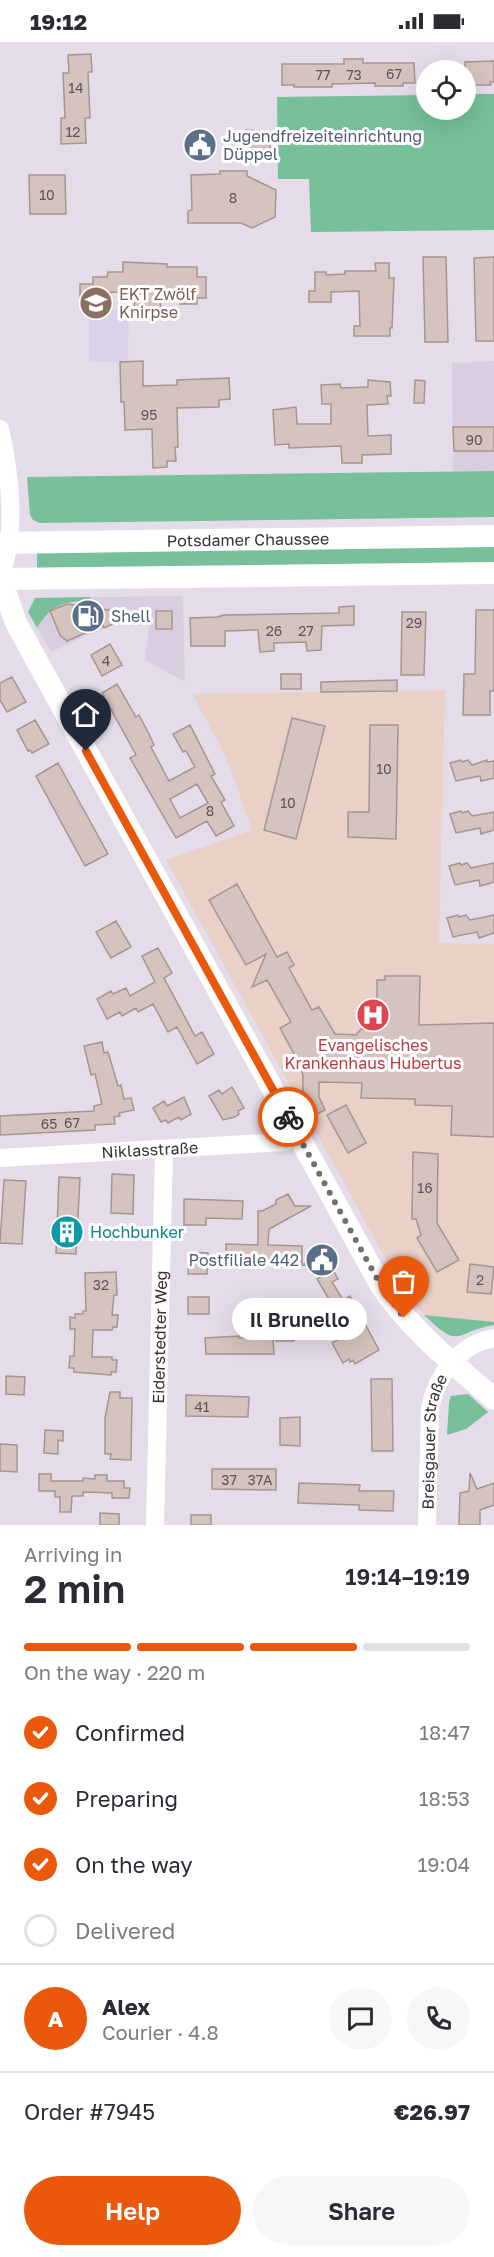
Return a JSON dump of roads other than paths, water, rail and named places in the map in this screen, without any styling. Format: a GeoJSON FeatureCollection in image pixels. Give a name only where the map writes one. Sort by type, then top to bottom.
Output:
{"type":"FeatureCollection","features":[{"type":"Feature","properties":{"kind":"main road","name":"Potsdamer Chaussee"},"geometry":{"type":"LineString","coordinates":[[4,543],[494,536]]}},
{"type":"Feature","properties":{"kind":"main road"},"geometry":{"type":"LineString","coordinates":[[494,573],[0,578],[16,624],[391,1302],[419,1333],[494,1399]]}},
{"type":"Feature","properties":{"kind":"street"},"geometry":{"type":"LineString","coordinates":[[0,429],[10,519],[4,543],[0,578]]}},
{"type":"Feature","properties":{"kind":"street","name":"Niklasstraße"},"geometry":{"type":"LineString","coordinates":[[0,1158],[285,1142],[298,1135]]}},
{"type":"Feature","properties":{"kind":"street","name":"Eiderstedter Weg"},"geometry":{"type":"LineString","coordinates":[[155,1525],[164,1150]]}},
{"type":"Feature","properties":{"kind":"street","name":"Breisgauer Straße"},"geometry":{"type":"LineString","coordinates":[[427,1525],[430,1408],[433,1390],[453,1362],[475,1343],[494,1338]]}},
{"type":"Feature","properties":{"kind":"place","name":"Jugendfreizeiteinrichtung Düppel"},"geometry":{"type":"Point","coordinates":[200,145]}},
{"type":"Feature","properties":{"kind":"place","name":"EKT Zwölf Knirpse"},"geometry":{"type":"Point","coordinates":[96,303]}},
{"type":"Feature","properties":{"kind":"place","name":"Shell"},"geometry":{"type":"Point","coordinates":[88,616]}},
{"type":"Feature","properties":{"kind":"place","name":"Evangelisches Krankenhaus Hubertus"},"geometry":{"type":"Point","coordinates":[373,1015]}},
{"type":"Feature","properties":{"kind":"place","name":"Hochbunker"},"geometry":{"type":"Point","coordinates":[67,1232]}},
{"type":"Feature","properties":{"kind":"place","name":"Postfiliale 442"},"geometry":{"type":"Point","coordinates":[322,1260]}},
{"type":"Feature","properties":{"kind":"place","name":"Il Brunello"},"geometry":{"type":"Point","coordinates":[404,1318]}}]}
